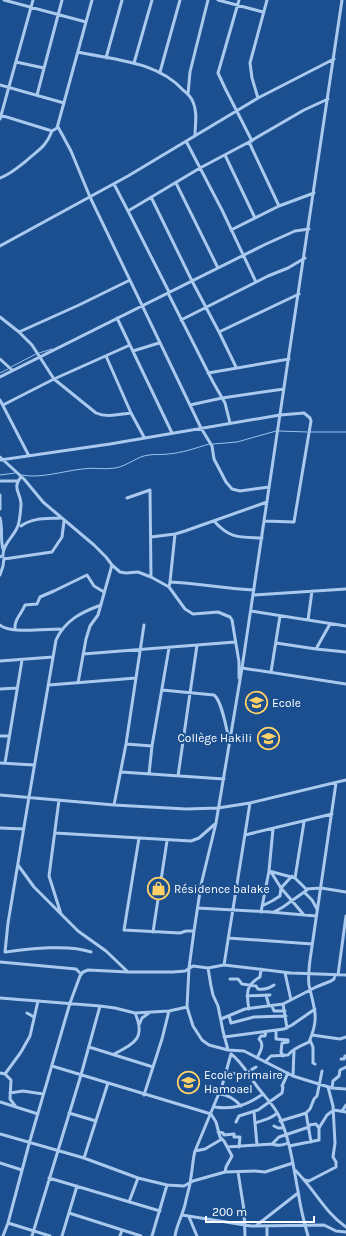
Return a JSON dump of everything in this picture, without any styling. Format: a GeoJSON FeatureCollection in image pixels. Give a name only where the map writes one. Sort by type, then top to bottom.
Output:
{"type":"FeatureCollection","features":[{"type":"Feature","properties":{"kind":"street"},"geometry":{"type":"LineString","coordinates":[[4,0],[86,22]]}},
{"type":"Feature","properties":{"kind":"street"},"geometry":{"type":"LineString","coordinates":[[0,119],[33,0]]}},
{"type":"Feature","properties":{"kind":"street"},"geometry":{"type":"LineString","coordinates":[[37,95],[62,0]]}},
{"type":"Feature","properties":{"kind":"street"},"geometry":{"type":"LineString","coordinates":[[92,0],[58,127],[71,151],[90,197],[141,306],[201,428],[212,446],[214,456],[223,476],[232,489],[240,492],[269,487]]}},
{"type":"Feature","properties":{"kind":"street"},"geometry":{"type":"LineString","coordinates":[[106,58],[122,0]]}},
{"type":"Feature","properties":{"kind":"street"},"geometry":{"type":"LineString","coordinates":[[134,63],[152,0]]}},
{"type":"Feature","properties":{"kind":"street"},"geometry":{"type":"LineString","coordinates":[[160,72],[180,0]]}},
{"type":"Feature","properties":{"kind":"street"},"geometry":{"type":"LineString","coordinates":[[188,94],[190,72],[208,0]]}},
{"type":"Feature","properties":{"kind":"street"},"geometry":{"type":"LineString","coordinates":[[218,0],[263,12]]}},
{"type":"Feature","properties":{"kind":"street"},"geometry":{"type":"LineString","coordinates":[[239,0],[218,72],[251,141],[279,206]]}},
{"type":"Feature","properties":{"kind":"street"},"geometry":{"type":"LineString","coordinates":[[258,98],[250,72],[250,63],[267,0]]}},
{"type":"Feature","properties":{"kind":"street"},"geometry":{"type":"LineString","coordinates":[[342,0],[240,684],[216,823],[203,876],[194,931],[189,968],[187,1007],[193,1026],[202,1040],[210,1045],[230,1050],[243,1051],[293,1076],[330,1088],[346,1089]]}},
{"type":"Feature","properties":{"kind":"street"},"geometry":{"type":"LineString","coordinates":[[78,52],[134,63],[160,72],[173,80],[188,94],[192,101],[196,114],[195,135]]}},
{"type":"Feature","properties":{"kind":"street"},"geometry":{"type":"LineString","coordinates":[[0,246],[114,184],[236,110],[334,59]]}},
{"type":"Feature","properties":{"kind":"street"},"geometry":{"type":"LineString","coordinates":[[16,62],[44,68]]}},
{"type":"Feature","properties":{"kind":"street"},"geometry":{"type":"LineString","coordinates":[[0,85],[64,103]]}},
{"type":"Feature","properties":{"kind":"street"},"geometry":{"type":"LineString","coordinates":[[128,211],[200,168],[251,141],[304,110],[328,99]]}},
{"type":"Feature","properties":{"kind":"street"},"geometry":{"type":"LineString","coordinates":[[1,115],[52,130],[58,127]]}},
{"type":"Feature","properties":{"kind":"street"},"geometry":{"type":"LineString","coordinates":[[0,178],[12,173],[38,152],[47,141],[52,130]]}},
{"type":"Feature","properties":{"kind":"street"},"geometry":{"type":"LineString","coordinates":[[186,141],[256,282]]}},
{"type":"Feature","properties":{"kind":"street"},"geometry":{"type":"LineString","coordinates":[[224,155],[255,218]]}},
{"type":"Feature","properties":{"kind":"street"},"geometry":{"type":"LineString","coordinates":[[176,183],[218,268]]}},
{"type":"Feature","properties":{"kind":"street"},"geometry":{"type":"LineString","coordinates":[[114,184],[181,320],[222,398],[227,409],[230,423]]}},
{"type":"Feature","properties":{"kind":"street"},"geometry":{"type":"LineString","coordinates":[[231,230],[279,206],[314,193]]}},
{"type":"Feature","properties":{"kind":"street"},"geometry":{"type":"LineString","coordinates":[[151,197],[236,367]]}},
{"type":"Feature","properties":{"kind":"street"},"geometry":{"type":"LineString","coordinates":[[0,377],[168,292],[295,231],[309,229]]}},
{"type":"Feature","properties":{"kind":"street"},"geometry":{"type":"LineString","coordinates":[[181,320],[256,282],[288,268],[304,258]]}},
{"type":"Feature","properties":{"kind":"street"},"geometry":{"type":"LineString","coordinates":[[19,332],[130,280]]}},
{"type":"Feature","properties":{"kind":"street"},"geometry":{"type":"LineString","coordinates":[[219,332],[299,294]]}},
{"type":"Feature","properties":{"kind":"street"},"geometry":{"type":"LineString","coordinates":[[0,317],[19,332],[32,345],[54,379],[101,415],[131,412]]}},
{"type":"Feature","properties":{"kind":"street"},"geometry":{"type":"LineString","coordinates":[[117,318],[172,434]]}},
{"type":"Feature","properties":{"kind":"street"},"geometry":{"type":"LineString","coordinates":[[133,350],[159,343]]}},
{"type":"Feature","properties":{"kind":"street"},"geometry":{"type":"LineString","coordinates":[[3,405],[54,379],[130,345]]}},
{"type":"Feature","properties":{"kind":"street"},"geometry":{"type":"LineString","coordinates":[[106,356],[144,437]]}},
{"type":"Feature","properties":{"kind":"street"},"geometry":{"type":"LineString","coordinates":[[0,359],[12,370]]}},
{"type":"Feature","properties":{"kind":"street"},"geometry":{"type":"LineString","coordinates":[[208,372],[289,359]]}},
{"type":"Feature","properties":{"kind":"street"},"geometry":{"type":"LineString","coordinates":[[190,405],[222,398],[284,389]]}},
{"type":"Feature","properties":{"kind":"street"},"geometry":{"type":"LineString","coordinates":[[0,400],[29,456]]}},
{"type":"Feature","properties":{"kind":"street"},"geometry":{"type":"LineString","coordinates":[[1,459],[172,434],[280,414],[304,413],[310,418],[311,421],[294,522],[265,521]]}},
{"type":"Feature","properties":{"kind":"street"},"geometry":{"type":"LineString","coordinates":[[1,459],[21,477],[43,502],[94,546],[120,572],[138,572],[151,576],[169,587],[188,612],[193,614],[218,612],[230,617],[232,620],[239,662],[240,684]]}},
{"type":"Feature","properties":{"kind":"street"},"geometry":{"type":"LineString","coordinates":[[0,575],[4,559],[2,556],[3,549],[15,533],[19,524],[20,501],[17,492],[18,481],[21,477]]}},
{"type":"Feature","properties":{"kind":"street"},"geometry":{"type":"LineString","coordinates":[[0,481],[18,481]]}},
{"type":"Feature","properties":{"kind":"street"},"geometry":{"type":"LineString","coordinates":[[127,498],[150,490],[151,576]]}},
{"type":"Feature","properties":{"kind":"street"},"geometry":{"type":"LineString","coordinates":[[0,495],[0,509]]}},
{"type":"Feature","properties":{"kind":"street"},"geometry":{"type":"LineString","coordinates":[[151,537],[175,534],[198,528],[267,502]]}},
{"type":"Feature","properties":{"kind":"street"},"geometry":{"type":"LineString","coordinates":[[0,518],[2,531],[0,542],[3,549]]}},
{"type":"Feature","properties":{"kind":"street"},"geometry":{"type":"LineString","coordinates":[[21,526],[42,518],[62,519]]}},
{"type":"Feature","properties":{"kind":"street"},"geometry":{"type":"LineString","coordinates":[[4,559],[52,552],[62,537],[62,519]]}},
{"type":"Feature","properties":{"kind":"street"},"geometry":{"type":"LineString","coordinates":[[214,521],[225,532],[234,536],[262,538]]}},
{"type":"Feature","properties":{"kind":"street"},"geometry":{"type":"LineString","coordinates":[[169,587],[175,534]]}},
{"type":"Feature","properties":{"kind":"street"},"geometry":{"type":"LineString","coordinates":[[78,683],[90,626],[98,615],[112,565]]}},
{"type":"Feature","properties":{"kind":"street"},"geometry":{"type":"LineString","coordinates":[[15,630],[17,617],[21,615],[25,605],[37,604],[40,597],[87,575],[94,586],[104,592]]}},
{"type":"Feature","properties":{"kind":"street"},"geometry":{"type":"LineString","coordinates":[[170,582],[191,582],[210,586],[254,590]]}},
{"type":"Feature","properties":{"kind":"street"},"geometry":{"type":"LineString","coordinates":[[254,595],[346,589]]}},
{"type":"Feature","properties":{"kind":"street"},"geometry":{"type":"LineString","coordinates":[[308,620],[312,591]]}},
{"type":"Feature","properties":{"kind":"street"},"geometry":{"type":"LineString","coordinates":[[91,952],[73,948],[30,949],[5,952],[8,923],[56,640],[60,629],[74,618],[101,605]]}},
{"type":"Feature","properties":{"kind":"street"},"geometry":{"type":"LineString","coordinates":[[251,611],[346,626]]}},
{"type":"Feature","properties":{"kind":"street"},"geometry":{"type":"LineString","coordinates":[[271,672],[280,616]]}},
{"type":"Feature","properties":{"kind":"street"},"geometry":{"type":"LineString","coordinates":[[316,649],[330,624]]}},
{"type":"Feature","properties":{"kind":"street"},"geometry":{"type":"LineString","coordinates":[[0,625],[4,628],[15,630],[60,629]]}},
{"type":"Feature","properties":{"kind":"street"},"geometry":{"type":"LineString","coordinates":[[114,805],[126,744],[144,625]]}},
{"type":"Feature","properties":{"kind":"street"},"geometry":{"type":"LineString","coordinates":[[0,632],[4,628]]}},
{"type":"Feature","properties":{"kind":"street"},"geometry":{"type":"LineString","coordinates":[[84,654],[235,642]]}},
{"type":"Feature","properties":{"kind":"street"},"geometry":{"type":"LineString","coordinates":[[276,643],[346,652]]}},
{"type":"Feature","properties":{"kind":"street"},"geometry":{"type":"LineString","coordinates":[[178,776],[197,646]]}},
{"type":"Feature","properties":{"kind":"street"},"geometry":{"type":"LineString","coordinates":[[149,774],[152,746],[169,648]]}},
{"type":"Feature","properties":{"kind":"street"},"geometry":{"type":"LineString","coordinates":[[0,661],[53,657]]}},
{"type":"Feature","properties":{"kind":"street"},"geometry":{"type":"LineString","coordinates":[[5,763],[22,660]]}},
{"type":"Feature","properties":{"kind":"street"},"geometry":{"type":"LineString","coordinates":[[242,668],[346,684]]}},
{"type":"Feature","properties":{"kind":"street"},"geometry":{"type":"LineString","coordinates":[[49,685],[136,678]]}},
{"type":"Feature","properties":{"kind":"street"},"geometry":{"type":"LineString","coordinates":[[0,689],[17,688]]}},
{"type":"Feature","properties":{"kind":"street"},"geometry":{"type":"LineString","coordinates":[[162,690],[214,694],[218,697],[229,741]]}},
{"type":"Feature","properties":{"kind":"street"},"geometry":{"type":"LineString","coordinates":[[0,736],[9,736]]}},
{"type":"Feature","properties":{"kind":"street"},"geometry":{"type":"LineString","coordinates":[[126,744],[152,746]]}},
{"type":"Feature","properties":{"kind":"street"},"geometry":{"type":"LineString","coordinates":[[0,763],[34,765]]}},
{"type":"Feature","properties":{"kind":"street"},"geometry":{"type":"LineString","coordinates":[[121,772],[224,779]]}},
{"type":"Feature","properties":{"kind":"street"},"geometry":{"type":"LineString","coordinates":[[0,795],[114,805],[186,809],[218,808],[250,803],[346,780]]}},
{"type":"Feature","properties":{"kind":"street"},"geometry":{"type":"LineString","coordinates":[[265,1062],[271,1056],[288,1056],[290,1052],[309,1042],[312,1035],[315,1022],[315,1009],[308,974],[336,783]]}},
{"type":"Feature","properties":{"kind":"street"},"geometry":{"type":"LineString","coordinates":[[59,800],[49,876],[61,914]]}},
{"type":"Feature","properties":{"kind":"street"},"geometry":{"type":"LineString","coordinates":[[224,965],[250,803]]}},
{"type":"Feature","properties":{"kind":"street"},"geometry":{"type":"LineString","coordinates":[[245,834],[304,822],[332,814]]}},
{"type":"Feature","properties":{"kind":"street"},"geometry":{"type":"LineString","coordinates":[[262,906],[280,896],[281,888],[293,877],[304,822]]}},
{"type":"Feature","properties":{"kind":"street"},"geometry":{"type":"LineString","coordinates":[[55,833],[167,841],[191,841],[199,838],[216,823]]}},
{"type":"Feature","properties":{"kind":"street"},"geometry":{"type":"LineString","coordinates":[[0,828],[24,828]]}},
{"type":"Feature","properties":{"kind":"street"},"geometry":{"type":"LineString","coordinates":[[261,912],[270,871],[273,829]]}},
{"type":"Feature","properties":{"kind":"street"},"geometry":{"type":"LineString","coordinates":[[139,838],[123,928],[124,931],[180,933],[194,931]]}},
{"type":"Feature","properties":{"kind":"street"},"geometry":{"type":"LineString","coordinates":[[153,932],[167,841]]}},
{"type":"Feature","properties":{"kind":"street"},"geometry":{"type":"LineString","coordinates":[[18,865],[34,887],[78,932],[106,951],[128,972]]}},
{"type":"Feature","properties":{"kind":"street"},"geometry":{"type":"LineString","coordinates":[[270,871],[293,877],[303,887],[317,909]]}},
{"type":"Feature","properties":{"kind":"street"},"geometry":{"type":"LineString","coordinates":[[270,871],[281,888],[304,915]]}},
{"type":"Feature","properties":{"kind":"street"},"geometry":{"type":"LineString","coordinates":[[274,912],[305,890],[321,888],[346,892]]}},
{"type":"Feature","properties":{"kind":"street"},"geometry":{"type":"LineString","coordinates":[[198,908],[316,916]]}},
{"type":"Feature","properties":{"kind":"street"},"geometry":{"type":"LineString","coordinates":[[221,1019],[249,1009],[283,1004],[310,989],[334,979],[336,975],[346,916]]}},
{"type":"Feature","properties":{"kind":"street"},"geometry":{"type":"LineString","coordinates":[[228,938],[312,944]]}},
{"type":"Feature","properties":{"kind":"street"},"geometry":{"type":"LineString","coordinates":[[0,962],[76,969],[81,974]]}},
{"type":"Feature","properties":{"kind":"street"},"geometry":{"type":"LineString","coordinates":[[3,1236],[8,1223],[43,1094],[70,1004],[81,974],[88,970],[173,972],[184,971],[193,966],[208,968],[224,965],[285,973],[346,975]]}},
{"type":"Feature","properties":{"kind":"street"},"geometry":{"type":"LineString","coordinates":[[175,1236],[177,1224],[187,1200],[195,1151],[220,1094],[231,1054],[224,1037],[218,1006],[213,995],[208,968]]}},
{"type":"Feature","properties":{"kind":"street"},"geometry":{"type":"LineString","coordinates":[[249,1009],[247,996],[248,989],[250,985],[260,977],[261,969]]}},
{"type":"Feature","properties":{"kind":"street"},"geometry":{"type":"LineString","coordinates":[[285,973],[291,1000]]}},
{"type":"Feature","properties":{"kind":"street"},"geometry":{"type":"LineString","coordinates":[[230,979],[238,979],[242,984],[256,986],[258,989],[267,989],[274,985]]}},
{"type":"Feature","properties":{"kind":"street"},"geometry":{"type":"LineString","coordinates":[[266,995],[270,1006],[274,1011],[285,1011]]}},
{"type":"Feature","properties":{"kind":"street"},"geometry":{"type":"LineString","coordinates":[[247,996],[270,995]]}},
{"type":"Feature","properties":{"kind":"street"},"geometry":{"type":"LineString","coordinates":[[0,998],[100,1006],[135,1013],[169,1011],[187,1007]]}},
{"type":"Feature","properties":{"kind":"street"},"geometry":{"type":"LineString","coordinates":[[5,1074],[21,1052],[30,1036],[38,1001]]}},
{"type":"Feature","properties":{"kind":"street"},"geometry":{"type":"LineString","coordinates":[[283,1004],[287,1028]]}},
{"type":"Feature","properties":{"kind":"street"},"geometry":{"type":"LineString","coordinates":[[32,1236],[81,1075],[100,1006]]}},
{"type":"Feature","properties":{"kind":"street"},"geometry":{"type":"LineString","coordinates":[[224,1037],[276,1031],[287,1028],[315,1009]]}},
{"type":"Feature","properties":{"kind":"street"},"geometry":{"type":"LineString","coordinates":[[144,1095],[169,1011]]}},
{"type":"Feature","properties":{"kind":"street"},"geometry":{"type":"LineString","coordinates":[[139,1025],[142,1018],[149,1012]]}},
{"type":"Feature","properties":{"kind":"street"},"geometry":{"type":"LineString","coordinates":[[27,1013],[34,1017]]}},
{"type":"Feature","properties":{"kind":"street"},"geometry":{"type":"LineString","coordinates":[[114,1054],[127,1047],[138,1037],[140,1032],[135,1013]]}},
{"type":"Feature","properties":{"kind":"street"},"geometry":{"type":"LineString","coordinates":[[229,1016],[231,1023],[254,1017],[286,1016]]}},
{"type":"Feature","properties":{"kind":"street"},"geometry":{"type":"LineString","coordinates":[[276,1031],[276,1039],[288,1040],[288,1042],[282,1043],[281,1052],[283,1056]]}},
{"type":"Feature","properties":{"kind":"street"},"geometry":{"type":"LineString","coordinates":[[257,1058],[262,1046],[262,1042],[259,1039],[261,1036],[265,1036],[266,1032]]}},
{"type":"Feature","properties":{"kind":"street"},"geometry":{"type":"LineString","coordinates":[[312,1035],[340,1039],[346,1037]]}},
{"type":"Feature","properties":{"kind":"street"},"geometry":{"type":"LineString","coordinates":[[310,1040],[313,1063],[315,1064]]}},
{"type":"Feature","properties":{"kind":"street"},"geometry":{"type":"LineString","coordinates":[[89,1047],[153,1067]]}},
{"type":"Feature","properties":{"kind":"street"},"geometry":{"type":"LineString","coordinates":[[293,1076],[294,1050]]}},
{"type":"Feature","properties":{"kind":"street"},"geometry":{"type":"LineString","coordinates":[[231,1054],[243,1066],[277,1113],[285,1134],[293,1163],[308,1236]]}},
{"type":"Feature","properties":{"kind":"street"},"geometry":{"type":"LineString","coordinates":[[341,1059],[344,1059],[344,1056],[346,1056]]}},
{"type":"Feature","properties":{"kind":"street"},"geometry":{"type":"LineString","coordinates":[[52,1066],[144,1095],[212,1114],[220,1137],[224,1141],[232,1156],[225,1172]]}},
{"type":"Feature","properties":{"kind":"street"},"geometry":{"type":"LineString","coordinates":[[226,1073],[240,1075],[248,1073],[256,1067]]}},
{"type":"Feature","properties":{"kind":"street"},"geometry":{"type":"LineString","coordinates":[[306,1180],[309,1181],[336,1167],[336,1162],[333,1157],[335,1143],[334,1110],[330,1088],[333,1081],[339,1076],[340,1070],[346,1067]]}},
{"type":"Feature","properties":{"kind":"street"},"geometry":{"type":"LineString","coordinates":[[280,1121],[291,1119],[306,1113],[310,1109],[314,1099],[317,1096],[322,1071]]}},
{"type":"Feature","properties":{"kind":"street"},"geometry":{"type":"LineString","coordinates":[[0,1073],[5,1074],[12,1080],[10,1099],[16,1108]]}},
{"type":"Feature","properties":{"kind":"street"},"geometry":{"type":"LineString","coordinates":[[236,1122],[239,1116],[254,1112],[282,1093],[282,1086],[288,1073]]}},
{"type":"Feature","properties":{"kind":"street"},"geometry":{"type":"LineString","coordinates":[[240,1075],[240,1080]]}},
{"type":"Feature","properties":{"kind":"street"},"geometry":{"type":"LineString","coordinates":[[84,1158],[108,1083]]}},
{"type":"Feature","properties":{"kind":"street"},"geometry":{"type":"LineString","coordinates":[[10,1093],[23,1091],[43,1094]]}},
{"type":"Feature","properties":{"kind":"street"},"geometry":{"type":"LineString","coordinates":[[220,1094],[227,1095],[237,1101],[241,1106]]}},
{"type":"Feature","properties":{"kind":"street"},"geometry":{"type":"LineString","coordinates":[[215,1107],[235,1108],[263,1094]]}},
{"type":"Feature","properties":{"kind":"street"},"geometry":{"type":"LineString","coordinates":[[0,1102],[38,1114]]}},
{"type":"Feature","properties":{"kind":"street"},"geometry":{"type":"LineString","coordinates":[[342,1111],[346,1105]]}},
{"type":"Feature","properties":{"kind":"street"},"geometry":{"type":"LineString","coordinates":[[228,1148],[272,1144],[279,1146],[320,1140],[319,1128],[327,1114],[334,1110],[346,1112]]}},
{"type":"Feature","properties":{"kind":"street"},"geometry":{"type":"LineString","coordinates":[[254,1112],[255,1123],[259,1135],[257,1145]]}},
{"type":"Feature","properties":{"kind":"street"},"geometry":{"type":"LineString","coordinates":[[69,1113],[96,1121]]}},
{"type":"Feature","properties":{"kind":"street"},"geometry":{"type":"LineString","coordinates":[[255,1123],[270,1118],[277,1113]]}},
{"type":"Feature","properties":{"kind":"street"},"geometry":{"type":"LineString","coordinates":[[306,1113],[311,1142]]}},
{"type":"Feature","properties":{"kind":"street"},"geometry":{"type":"LineString","coordinates":[[272,1144],[279,1137],[285,1134],[316,1124],[319,1128]]}},
{"type":"Feature","properties":{"kind":"street"},"geometry":{"type":"LineString","coordinates":[[274,1126],[283,1128]]}},
{"type":"Feature","properties":{"kind":"street"},"geometry":{"type":"LineString","coordinates":[[218,1132],[223,1133],[224,1135],[234,1134],[234,1137],[240,1137],[239,1147]]}},
{"type":"Feature","properties":{"kind":"street"},"geometry":{"type":"LineString","coordinates":[[0,1134],[29,1144],[84,1158],[138,1178],[167,1185],[184,1186],[193,1181],[225,1172],[255,1170],[265,1172],[293,1163]]}},
{"type":"Feature","properties":{"kind":"street"},"geometry":{"type":"LineString","coordinates":[[195,1151],[205,1149],[222,1140]]}},
{"type":"Feature","properties":{"kind":"street"},"geometry":{"type":"LineString","coordinates":[[0,1163],[22,1170]]}},
{"type":"Feature","properties":{"kind":"street"},"geometry":{"type":"LineString","coordinates":[[294,1169],[306,1180],[317,1199],[346,1227]]}},
{"type":"Feature","properties":{"kind":"street"},"geometry":{"type":"LineString","coordinates":[[238,1172],[244,1210],[244,1236]]}},
{"type":"Feature","properties":{"kind":"street"},"geometry":{"type":"LineString","coordinates":[[49,1178],[160,1211]]}},
{"type":"Feature","properties":{"kind":"street"},"geometry":{"type":"LineString","coordinates":[[129,1202],[138,1178]]}},
{"type":"Feature","properties":{"kind":"street"},"geometry":{"type":"LineString","coordinates":[[152,1236],[167,1185]]}},
{"type":"Feature","properties":{"kind":"street"},"geometry":{"type":"LineString","coordinates":[[62,1236],[77,1186]]}},
{"type":"Feature","properties":{"kind":"street"},"geometry":{"type":"LineString","coordinates":[[256,1226],[298,1193]]}},
{"type":"Feature","properties":{"kind":"street"},"geometry":{"type":"LineString","coordinates":[[69,1213],[141,1236]]}},
{"type":"Feature","properties":{"kind":"street"},"geometry":{"type":"LineString","coordinates":[[182,1215],[256,1226],[324,1225],[336,1231],[346,1232]]}},
{"type":"Feature","properties":{"kind":"street"},"geometry":{"type":"LineString","coordinates":[[188,1216],[197,1236]]}},
{"type":"Feature","properties":{"kind":"street"},"geometry":{"type":"LineString","coordinates":[[8,1223],[50,1236]]}},
{"type":"Feature","properties":{"kind":"street"},"geometry":{"type":"LineString","coordinates":[[267,1226],[267,1236]]}},
{"type":"Feature","properties":{"kind":"street"},"geometry":{"type":"LineString","coordinates":[[120,1236],[122,1230]]}},
{"type":"Feature","properties":{"kind":"waterway"},"geometry":{"type":"LineString","coordinates":[[39,353],[52,349]]}},
{"type":"Feature","properties":{"kind":"waterway"},"geometry":{"type":"LineString","coordinates":[[11,367],[36,354]]}},
{"type":"Feature","properties":{"kind":"waterway"},"geometry":{"type":"LineString","coordinates":[[0,373],[8,369]]}},
{"type":"Feature","properties":{"kind":"waterway"},"geometry":{"type":"LineString","coordinates":[[213,444],[237,442],[276,431]]}},
{"type":"Feature","properties":{"kind":"waterway"},"geometry":{"type":"LineString","coordinates":[[279,431],[307,432]]}},
{"type":"Feature","properties":{"kind":"waterway"},"geometry":{"type":"LineString","coordinates":[[311,432],[346,432]]}},
{"type":"Feature","properties":{"kind":"waterway"},"geometry":{"type":"LineString","coordinates":[[22,475],[36,476],[86,468],[115,468],[145,456],[178,453],[209,444]]}},
{"type":"Feature","properties":{"kind":"waterway"},"geometry":{"type":"LineString","coordinates":[[0,475],[15,473]]}},
{"type":"Feature","properties":{"kind":"place","name":"Ecole"},"geometry":{"type":"Point","coordinates":[257,703]}},
{"type":"Feature","properties":{"kind":"place","name":"Collège Hakili"},"geometry":{"type":"Point","coordinates":[268,738]}},
{"type":"Feature","properties":{"kind":"place","name":"Résidence balake"},"geometry":{"type":"Point","coordinates":[158,889]}},
{"type":"Feature","properties":{"kind":"place","name":"Ecole primaire Hamoael"},"geometry":{"type":"Point","coordinates":[188,1082]}}]}
